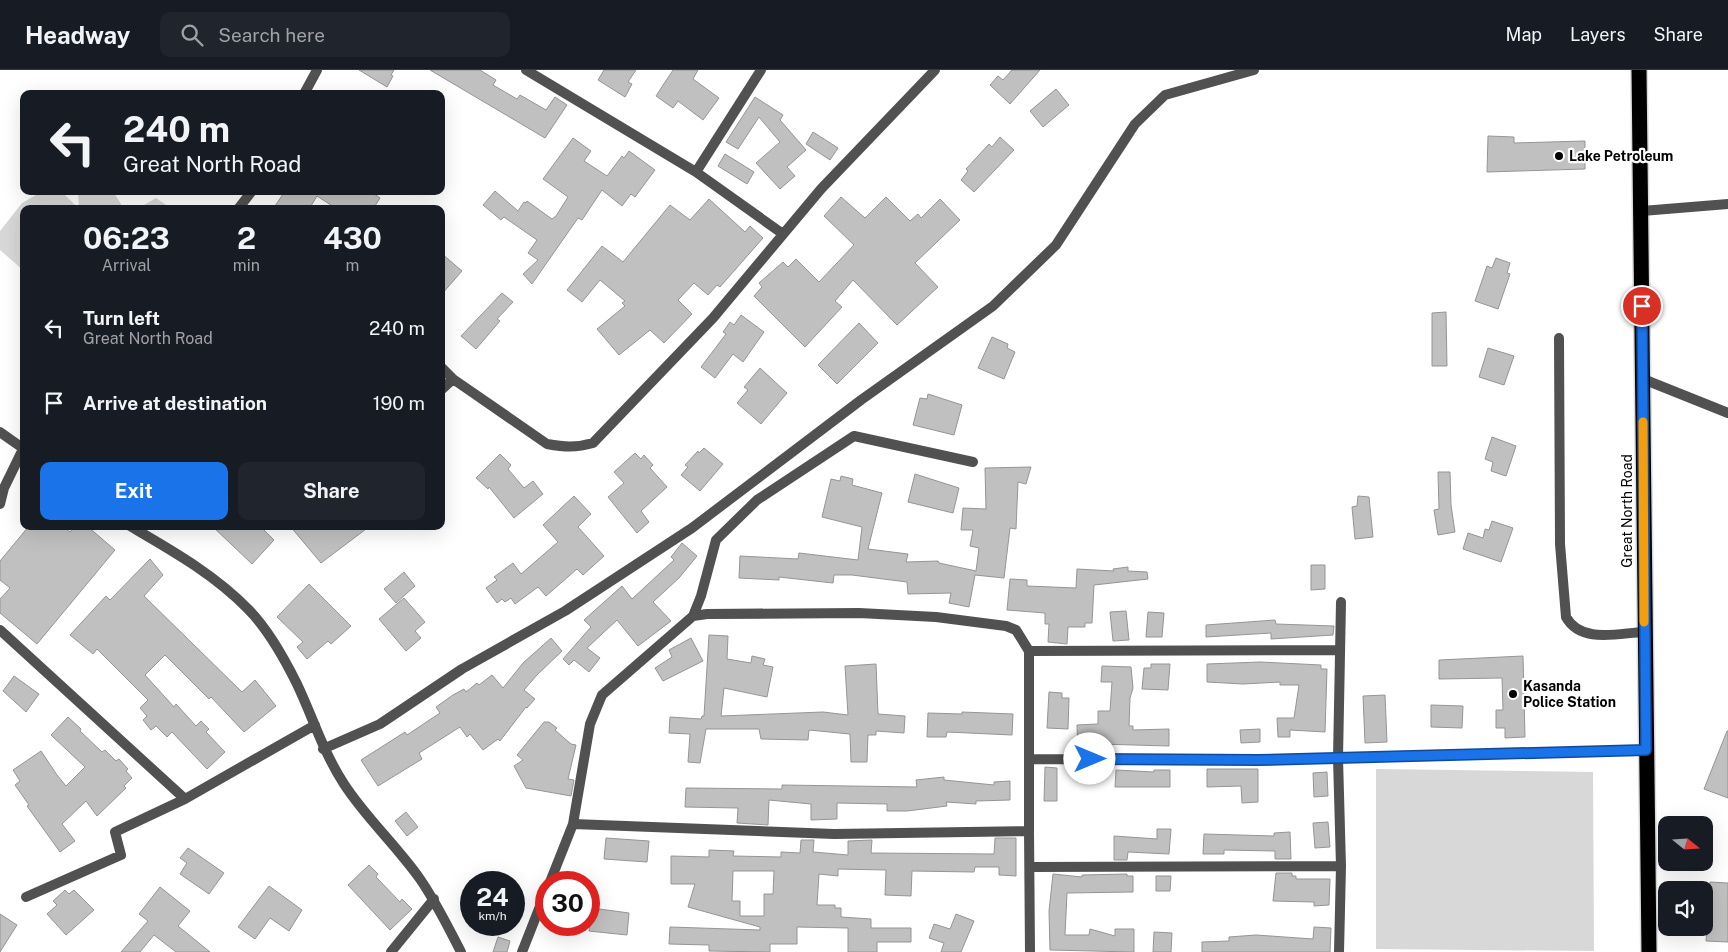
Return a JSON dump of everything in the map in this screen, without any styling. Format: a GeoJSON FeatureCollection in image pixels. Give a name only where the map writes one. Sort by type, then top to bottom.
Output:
{"type":"FeatureCollection","features":[{"type":"Feature","properties":{"kind":"highway","name":"Great North Road"},"geometry":{"type":"LineString","coordinates":[[1639,70],[1649,952]]}},
{"type":"Feature","properties":{"kind":"street"},"geometry":{"type":"LineString","coordinates":[[306,90],[317,70]]}},
{"type":"Feature","properties":{"kind":"street"},"geometry":{"type":"LineString","coordinates":[[696,172],[761,70]]}},
{"type":"Feature","properties":{"kind":"street"},"geometry":{"type":"LineString","coordinates":[[445,371],[453,379],[547,444],[580,447],[593,442],[713,318],[820,189],[936,70]]}},
{"type":"Feature","properties":{"kind":"street"},"geometry":{"type":"LineString","coordinates":[[323,749],[380,724],[462,669],[565,611],[692,528],[861,400],[993,306],[1056,245],[1135,124],[1165,95],[1254,70]]}},
{"type":"Feature","properties":{"kind":"street"},"geometry":{"type":"LineString","coordinates":[[531,71],[696,172],[783,234]]}},
{"type":"Feature","properties":{"kind":"street"},"geometry":{"type":"LineString","coordinates":[[241,205],[249,195]]}},
{"type":"Feature","properties":{"kind":"street"},"geometry":{"type":"LineString","coordinates":[[1642,211],[1728,204]]}},
{"type":"Feature","properties":{"kind":"street"},"geometry":{"type":"LineString","coordinates":[[1559,338],[1560,544],[1566,616],[1570,625],[1587,635],[1644,632]]}},
{"type":"Feature","properties":{"kind":"street"},"geometry":{"type":"LineString","coordinates":[[445,386],[453,379]]}},
{"type":"Feature","properties":{"kind":"street"},"geometry":{"type":"LineString","coordinates":[[1643,379],[1728,413]]}},
{"type":"Feature","properties":{"kind":"street"},"geometry":{"type":"LineString","coordinates":[[0,432],[20,445]]}},
{"type":"Feature","properties":{"kind":"street"},"geometry":{"type":"LineString","coordinates":[[554,871],[573,824],[590,724],[602,695],[693,616],[701,596],[716,540],[757,500],[847,439],[861,436],[973,462]]}},
{"type":"Feature","properties":{"kind":"street"},"geometry":{"type":"LineString","coordinates":[[0,504],[4,488],[20,456]]}},
{"type":"Feature","properties":{"kind":"street"},"geometry":{"type":"LineString","coordinates":[[137,530],[177,553],[212,578],[248,609],[273,640],[296,682],[315,725],[323,749],[357,803],[399,852],[434,899],[461,952]]}},
{"type":"Feature","properties":{"kind":"street"},"geometry":{"type":"LineString","coordinates":[[1339,952],[1341,866],[1338,758],[1341,602]]}},
{"type":"Feature","properties":{"kind":"street"},"geometry":{"type":"LineString","coordinates":[[693,616],[707,614],[859,613],[936,617],[1006,626],[1016,630],[1029,651],[1031,759],[1029,831],[1030,952]]}},
{"type":"Feature","properties":{"kind":"street"},"geometry":{"type":"LineString","coordinates":[[0,630],[185,799]]}},
{"type":"Feature","properties":{"kind":"street"},"geometry":{"type":"LineString","coordinates":[[1029,651],[1340,650]]}},
{"type":"Feature","properties":{"kind":"street"},"geometry":{"type":"LineString","coordinates":[[26,897],[121,855],[115,832],[185,799],[315,725]]}},
{"type":"Feature","properties":{"kind":"street"},"geometry":{"type":"LineString","coordinates":[[1031,759],[1338,758],[1646,750]]}},
{"type":"Feature","properties":{"kind":"street"},"geometry":{"type":"LineString","coordinates":[[573,824],[834,834],[1029,831]]}},
{"type":"Feature","properties":{"kind":"street"},"geometry":{"type":"LineString","coordinates":[[1030,867],[1341,866]]}},
{"type":"Feature","properties":{"kind":"street"},"geometry":{"type":"LineString","coordinates":[[391,952],[434,899]]}},
{"type":"Feature","properties":{"kind":"street"},"geometry":{"type":"LineString","coordinates":[[522,952],[535,919]]}},
{"type":"Feature","properties":{"kind":"shaded area"},"geometry":{"type":"Polygon","coordinates":[[[36,195],[65,195],[75,205],[20,205],[36,195]]]}},
{"type":"Feature","properties":{"kind":"shaded area"},"geometry":{"type":"Polygon","coordinates":[[[78,195],[115,195],[122,205],[79,205],[78,195]]]}},
{"type":"Feature","properties":{"kind":"shaded area"},"geometry":{"type":"Polygon","coordinates":[[[156,198],[166,205],[144,205],[156,198]]]}},
{"type":"Feature","properties":{"kind":"shaded area"},"geometry":{"type":"Polygon","coordinates":[[[20,206],[20,268],[0,250],[0,231],[20,206]]]}},
{"type":"Feature","properties":{"kind":"shaded area"},"geometry":{"type":"Polygon","coordinates":[[[1376,769],[1593,772],[1594,951],[1376,949],[1376,769]]]}},
{"type":"Feature","properties":{"kind":"building"},"geometry":{"type":"Polygon","coordinates":[[[359,70],[394,70],[387,87],[359,70]]]}},
{"type":"Feature","properties":{"kind":"building"},"geometry":{"type":"Polygon","coordinates":[[[430,70],[480,70],[496,80],[493,85],[517,99],[520,95],[546,110],[555,97],[567,105],[545,138],[430,70]]]}},
{"type":"Feature","properties":{"kind":"building"},"geometry":{"type":"Polygon","coordinates":[[[604,70],[636,70],[628,82],[632,84],[625,97],[598,80],[604,70]]]}},
{"type":"Feature","properties":{"kind":"building"},"geometry":{"type":"Polygon","coordinates":[[[673,70],[698,70],[693,79],[719,98],[703,120],[678,101],[673,108],[656,96],[673,70]]]}},
{"type":"Feature","properties":{"kind":"building"},"geometry":{"type":"Polygon","coordinates":[[[1012,70],[1040,70],[1010,104],[990,85],[998,76],[1003,80],[1012,70]]]}},
{"type":"Feature","properties":{"kind":"building"},"geometry":{"type":"Polygon","coordinates":[[[1056,89],[1069,105],[1043,127],[1030,111],[1056,89]]]}},
{"type":"Feature","properties":{"kind":"building"},"geometry":{"type":"Polygon","coordinates":[[[755,97],[783,115],[780,120],[806,150],[787,167],[795,176],[780,189],[756,163],[780,142],[759,117],[738,149],[726,142],[755,97]]]}},
{"type":"Feature","properties":{"kind":"building"},"geometry":{"type":"Polygon","coordinates":[[[813,132],[838,148],[830,160],[806,144],[813,132]]]}},
{"type":"Feature","properties":{"kind":"building"},"geometry":{"type":"Polygon","coordinates":[[[1488,136],[1514,137],[1514,143],[1585,141],[1585,169],[1487,172],[1488,136]]]}},
{"type":"Feature","properties":{"kind":"building"},"geometry":{"type":"Polygon","coordinates":[[[1000,137],[1014,150],[974,192],[961,180],[968,171],[966,169],[989,144],[992,147],[1000,137]]]}},
{"type":"Feature","properties":{"kind":"building"},"geometry":{"type":"Polygon","coordinates":[[[573,138],[591,151],[584,161],[607,176],[622,156],[624,158],[629,151],[655,170],[635,197],[631,194],[622,206],[602,190],[582,220],[578,218],[532,284],[523,274],[538,260],[528,253],[537,240],[504,217],[501,220],[483,205],[495,191],[518,211],[524,202],[526,203],[527,201],[552,219],[568,197],[543,179],[573,138]]]}},
{"type":"Feature","properties":{"kind":"building"},"geometry":{"type":"Polygon","coordinates":[[[725,154],[754,172],[747,184],[718,166],[725,154]]]}},
{"type":"Feature","properties":{"kind":"building"},"geometry":{"type":"Polygon","coordinates":[[[282,195],[376,195],[380,198],[376,205],[331,205],[317,196],[311,205],[276,205],[282,195]]]}},
{"type":"Feature","properties":{"kind":"building"},"geometry":{"type":"Polygon","coordinates":[[[841,197],[865,218],[886,197],[910,221],[918,214],[921,218],[940,199],[960,220],[915,263],[938,287],[897,325],[853,280],[835,301],[842,307],[805,347],[754,296],[762,287],[759,283],[783,262],[788,267],[796,259],[819,282],[854,245],[824,216],[841,197]]]}},
{"type":"Feature","properties":{"kind":"building"},"geometry":{"type":"Polygon","coordinates":[[[709,199],[745,232],[750,226],[763,238],[720,287],[717,285],[708,295],[694,283],[678,300],[692,314],[664,343],[650,330],[619,355],[597,329],[625,306],[622,303],[625,301],[600,280],[582,302],[567,290],[602,246],[623,262],[670,205],[690,220],[709,199]]]}},
{"type":"Feature","properties":{"kind":"building"},"geometry":{"type":"Polygon","coordinates":[[[445,256],[462,271],[445,290],[445,256]]]}},
{"type":"Feature","properties":{"kind":"building"},"geometry":{"type":"Polygon","coordinates":[[[1496,258],[1510,263],[1507,273],[1510,274],[1498,309],[1475,301],[1487,266],[1492,268],[1496,258]]]}},
{"type":"Feature","properties":{"kind":"building"},"geometry":{"type":"Polygon","coordinates":[[[502,293],[513,302],[497,319],[500,321],[476,349],[461,336],[502,293]]]}},
{"type":"Feature","properties":{"kind":"building"},"geometry":{"type":"Polygon","coordinates":[[[1446,312],[1447,366],[1432,366],[1432,313],[1446,312]]]}},
{"type":"Feature","properties":{"kind":"building"},"geometry":{"type":"Polygon","coordinates":[[[741,315],[764,332],[743,362],[733,354],[715,378],[701,367],[726,334],[723,332],[730,322],[734,325],[741,315]]]}},
{"type":"Feature","properties":{"kind":"building"},"geometry":{"type":"Polygon","coordinates":[[[859,323],[878,343],[837,384],[818,365],[859,323]]]}},
{"type":"Feature","properties":{"kind":"building"},"geometry":{"type":"Polygon","coordinates":[[[992,337],[1008,344],[1007,348],[1015,352],[1004,379],[978,368],[992,337]]]}},
{"type":"Feature","properties":{"kind":"building"},"geometry":{"type":"Polygon","coordinates":[[[1488,348],[1514,356],[1504,385],[1479,377],[1488,348]]]}},
{"type":"Feature","properties":{"kind":"building"},"geometry":{"type":"Polygon","coordinates":[[[760,368],[787,393],[761,424],[737,403],[748,390],[744,387],[760,368]]]}},
{"type":"Feature","properties":{"kind":"building"},"geometry":{"type":"Polygon","coordinates":[[[928,394],[962,405],[954,435],[913,425],[920,398],[927,399],[928,394]]]}},
{"type":"Feature","properties":{"kind":"building"},"geometry":{"type":"Polygon","coordinates":[[[1492,437],[1516,446],[1506,476],[1491,471],[1493,462],[1485,459],[1492,437]]]}},
{"type":"Feature","properties":{"kind":"building"},"geometry":{"type":"Polygon","coordinates":[[[704,448],[723,464],[700,491],[681,475],[688,467],[685,465],[698,451],[699,453],[704,448]]]}},
{"type":"Feature","properties":{"kind":"building"},"geometry":{"type":"Polygon","coordinates":[[[635,453],[641,459],[644,455],[653,465],[650,468],[667,487],[641,511],[649,522],[637,533],[608,497],[624,483],[614,472],[635,453]]]}},
{"type":"Feature","properties":{"kind":"building"},"geometry":{"type":"Polygon","coordinates":[[[500,454],[511,465],[508,469],[524,488],[533,481],[543,494],[514,518],[489,487],[488,489],[476,478],[500,454]]]}},
{"type":"Feature","properties":{"kind":"building"},"geometry":{"type":"Polygon","coordinates":[[[1031,467],[1026,484],[1018,482],[1016,529],[1010,528],[1004,578],[975,575],[969,607],[949,603],[951,593],[908,594],[907,582],[852,575],[834,575],[833,583],[779,577],[779,580],[739,578],[740,556],[798,559],[799,553],[858,560],[862,527],[822,517],[831,479],[840,481],[841,476],[853,479],[852,485],[882,493],[868,549],[908,554],[906,562],[938,561],[939,563],[976,571],[979,548],[970,546],[973,530],[961,530],[963,508],[986,509],[985,468],[1031,467]]]}},
{"type":"Feature","properties":{"kind":"building"},"geometry":{"type":"Polygon","coordinates":[[[1438,472],[1450,472],[1451,505],[1455,532],[1438,535],[1434,510],[1439,509],[1438,472]]]}},
{"type":"Feature","properties":{"kind":"building"},"geometry":{"type":"Polygon","coordinates":[[[915,474],[959,488],[953,513],[908,502],[915,474]]]}},
{"type":"Feature","properties":{"kind":"building"},"geometry":{"type":"Polygon","coordinates":[[[574,496],[591,514],[578,527],[604,556],[583,575],[577,569],[546,596],[538,587],[515,604],[511,598],[505,602],[502,599],[497,603],[486,588],[497,580],[494,577],[513,563],[521,574],[558,542],[543,525],[574,496]]]}},
{"type":"Feature","properties":{"kind":"building"},"geometry":{"type":"Polygon","coordinates":[[[1358,496],[1369,497],[1373,537],[1355,539],[1352,507],[1357,506],[1358,496]]]}},
{"type":"Feature","properties":{"kind":"building"},"geometry":{"type":"Polygon","coordinates":[[[1492,521],[1513,528],[1501,562],[1463,549],[1468,533],[1483,538],[1485,529],[1489,530],[1492,521]]]}},
{"type":"Feature","properties":{"kind":"building"},"geometry":{"type":"Polygon","coordinates":[[[26,530],[68,530],[70,532],[72,530],[92,530],[115,550],[37,644],[0,613],[0,599],[10,588],[0,580],[0,561],[26,530]]]}},
{"type":"Feature","properties":{"kind":"building"},"geometry":{"type":"Polygon","coordinates":[[[216,530],[264,530],[274,540],[252,564],[216,530]]]}},
{"type":"Feature","properties":{"kind":"building"},"geometry":{"type":"Polygon","coordinates":[[[293,530],[365,530],[321,563],[293,530]]]}},
{"type":"Feature","properties":{"kind":"building"},"geometry":{"type":"Polygon","coordinates":[[[682,543],[697,556],[679,578],[653,602],[671,621],[638,646],[617,620],[587,648],[600,658],[589,672],[574,660],[569,665],[563,659],[591,627],[584,620],[622,586],[632,599],[674,560],[671,557],[682,543]]]}},
{"type":"Feature","properties":{"kind":"building"},"geometry":{"type":"Polygon","coordinates":[[[150,559],[163,575],[144,596],[242,692],[255,680],[276,706],[244,732],[211,697],[209,699],[165,655],[145,675],[174,707],[176,704],[196,726],[201,721],[209,729],[206,732],[225,752],[207,769],[172,732],[167,737],[156,726],[151,730],[143,720],[147,716],[140,708],[148,700],[97,649],[93,654],[70,635],[106,596],[110,600],[150,559]]]}},
{"type":"Feature","properties":{"kind":"building"},"geometry":{"type":"Polygon","coordinates":[[[1311,565],[1325,565],[1325,589],[1311,590],[1311,565]]]}},
{"type":"Feature","properties":{"kind":"building"},"geometry":{"type":"Polygon","coordinates":[[[1128,567],[1128,571],[1147,572],[1148,579],[1094,585],[1092,623],[1085,623],[1085,627],[1068,627],[1067,644],[1048,642],[1049,624],[1045,624],[1045,613],[1007,610],[1010,579],[1027,580],[1027,586],[1076,588],[1077,569],[1114,571],[1113,569],[1128,567]]]}},
{"type":"Feature","properties":{"kind":"building"},"geometry":{"type":"Polygon","coordinates":[[[404,572],[415,586],[396,603],[384,589],[404,572]]]}},
{"type":"Feature","properties":{"kind":"building"},"geometry":{"type":"Polygon","coordinates":[[[309,584],[351,626],[331,644],[328,641],[307,659],[297,647],[303,642],[277,617],[309,584]]]}},
{"type":"Feature","properties":{"kind":"building"},"geometry":{"type":"Polygon","coordinates":[[[404,598],[425,622],[415,631],[421,638],[406,651],[379,619],[404,598]]]}},
{"type":"Feature","properties":{"kind":"building"},"geometry":{"type":"Polygon","coordinates":[[[1126,611],[1129,640],[1113,641],[1110,612],[1126,611]]]}},
{"type":"Feature","properties":{"kind":"building"},"geometry":{"type":"Polygon","coordinates":[[[1148,612],[1164,613],[1162,637],[1146,637],[1148,612]]]}},
{"type":"Feature","properties":{"kind":"building"},"geometry":{"type":"Polygon","coordinates":[[[1275,620],[1276,624],[1334,626],[1333,635],[1271,639],[1271,633],[1206,637],[1206,625],[1275,620]]]}},
{"type":"Feature","properties":{"kind":"building"},"geometry":{"type":"Polygon","coordinates":[[[709,635],[728,636],[727,659],[751,663],[752,656],[765,659],[763,665],[773,667],[767,697],[724,688],[721,716],[823,712],[848,715],[845,666],[876,664],[878,714],[905,716],[904,733],[876,731],[876,735],[868,735],[867,762],[851,762],[850,734],[809,730],[808,740],[761,739],[759,729],[706,729],[700,763],[688,762],[690,734],[669,733],[670,717],[701,719],[704,716],[709,635]]]}},
{"type":"Feature","properties":{"kind":"building"},"geometry":{"type":"Polygon","coordinates":[[[551,638],[562,651],[524,690],[535,699],[526,707],[500,741],[498,739],[483,750],[470,734],[467,737],[460,727],[419,753],[422,759],[378,786],[361,760],[405,732],[407,735],[440,713],[436,707],[464,689],[466,692],[477,683],[479,685],[492,675],[503,688],[523,663],[551,638]]]}},
{"type":"Feature","properties":{"kind":"building"},"geometry":{"type":"Polygon","coordinates":[[[691,638],[703,661],[663,681],[655,668],[672,657],[669,650],[691,638]]]}},
{"type":"Feature","properties":{"kind":"building","name":"Kasanda Police Station"},"geometry":{"type":"Polygon","coordinates":[[[1523,656],[1525,737],[1505,738],[1505,728],[1496,728],[1496,710],[1503,710],[1502,678],[1439,679],[1439,660],[1523,656]]]}},
{"type":"Feature","properties":{"kind":"building"},"geometry":{"type":"Polygon","coordinates":[[[1260,662],[1321,665],[1321,669],[1327,669],[1325,732],[1290,730],[1290,737],[1278,737],[1277,718],[1294,718],[1299,685],[1280,685],[1280,682],[1243,684],[1207,682],[1207,664],[1260,662]]]}},
{"type":"Feature","properties":{"kind":"building"},"geometry":{"type":"Polygon","coordinates":[[[1151,664],[1170,664],[1168,690],[1142,689],[1144,668],[1151,668],[1151,664]]]}},
{"type":"Feature","properties":{"kind":"building"},"geometry":{"type":"Polygon","coordinates":[[[1102,666],[1131,667],[1133,688],[1130,698],[1129,726],[1133,726],[1133,730],[1169,729],[1169,746],[1098,744],[1098,749],[1078,750],[1077,725],[1098,724],[1098,711],[1110,711],[1112,682],[1101,682],[1102,666]]]}},
{"type":"Feature","properties":{"kind":"building"},"geometry":{"type":"Polygon","coordinates":[[[14,676],[39,694],[26,712],[3,691],[14,676]]]}},
{"type":"Feature","properties":{"kind":"building"},"geometry":{"type":"Polygon","coordinates":[[[1049,692],[1062,693],[1062,698],[1069,698],[1068,729],[1047,728],[1049,692]]]}},
{"type":"Feature","properties":{"kind":"building"},"geometry":{"type":"Polygon","coordinates":[[[1385,695],[1387,742],[1365,743],[1363,696],[1385,695]]]}},
{"type":"Feature","properties":{"kind":"building"},"geometry":{"type":"Polygon","coordinates":[[[1431,705],[1463,706],[1462,728],[1431,727],[1431,705]]]}},
{"type":"Feature","properties":{"kind":"building"},"geometry":{"type":"Polygon","coordinates":[[[962,712],[1013,714],[1012,735],[947,732],[946,737],[927,737],[928,713],[962,714],[962,712]]]}},
{"type":"Feature","properties":{"kind":"building"},"geometry":{"type":"Polygon","coordinates":[[[68,717],[102,752],[105,750],[116,761],[119,759],[128,769],[126,771],[132,778],[124,786],[126,788],[97,816],[86,801],[62,824],[75,841],[60,852],[27,806],[29,805],[15,785],[20,781],[13,770],[41,751],[66,786],[85,767],[51,735],[68,717]]]}},
{"type":"Feature","properties":{"kind":"building"},"geometry":{"type":"Polygon","coordinates":[[[544,722],[549,722],[571,744],[576,745],[568,779],[574,780],[571,796],[526,788],[514,766],[523,760],[517,755],[544,722]]]}},
{"type":"Feature","properties":{"kind":"building"},"geometry":{"type":"Polygon","coordinates":[[[1260,729],[1260,742],[1241,743],[1240,730],[1260,729]]]}},
{"type":"Feature","properties":{"kind":"building"},"geometry":{"type":"Polygon","coordinates":[[[1728,731],[1728,798],[1704,789],[1728,731]]]}},
{"type":"Feature","properties":{"kind":"building"},"geometry":{"type":"Polygon","coordinates":[[[1045,767],[1057,768],[1057,801],[1044,801],[1045,767]]]}},
{"type":"Feature","properties":{"kind":"building"},"geometry":{"type":"Polygon","coordinates":[[[1207,769],[1258,769],[1258,802],[1242,803],[1241,786],[1207,787],[1207,769]]]}},
{"type":"Feature","properties":{"kind":"building"},"geometry":{"type":"Polygon","coordinates":[[[1116,770],[1154,772],[1154,770],[1170,770],[1170,787],[1115,787],[1116,770]]]}},
{"type":"Feature","properties":{"kind":"building"},"geometry":{"type":"Polygon","coordinates":[[[1327,772],[1328,796],[1314,797],[1313,773],[1327,772]]]}},
{"type":"Feature","properties":{"kind":"building"},"geometry":{"type":"Polygon","coordinates":[[[944,777],[944,780],[994,785],[994,782],[1010,781],[1010,800],[976,801],[976,804],[946,802],[947,806],[907,811],[887,811],[887,804],[837,803],[837,819],[811,820],[811,804],[769,800],[768,825],[737,823],[738,808],[685,807],[686,788],[782,789],[782,785],[917,787],[916,780],[944,777]]]}},
{"type":"Feature","properties":{"kind":"building"},"geometry":{"type":"Polygon","coordinates":[[[406,812],[418,827],[407,836],[395,821],[406,812]]]}},
{"type":"Feature","properties":{"kind":"building"},"geometry":{"type":"Polygon","coordinates":[[[1328,822],[1330,847],[1315,848],[1313,823],[1328,822]]]}},
{"type":"Feature","properties":{"kind":"building"},"geometry":{"type":"Polygon","coordinates":[[[1157,829],[1171,829],[1169,854],[1128,852],[1127,860],[1114,860],[1114,836],[1157,839],[1157,829]]]}},
{"type":"Feature","properties":{"kind":"building"},"geometry":{"type":"Polygon","coordinates":[[[1290,832],[1291,859],[1275,859],[1275,851],[1224,850],[1224,854],[1203,854],[1204,834],[1274,836],[1274,833],[1290,832]]]}},
{"type":"Feature","properties":{"kind":"building"},"geometry":{"type":"Polygon","coordinates":[[[606,838],[649,841],[647,862],[604,859],[606,838]]]}},
{"type":"Feature","properties":{"kind":"building"},"geometry":{"type":"Polygon","coordinates":[[[995,838],[1016,838],[1016,876],[999,875],[999,867],[975,867],[974,872],[912,871],[911,896],[885,895],[886,870],[838,869],[838,876],[819,874],[817,905],[835,905],[835,908],[841,908],[841,917],[871,919],[871,928],[911,928],[911,942],[877,942],[877,952],[848,952],[848,928],[797,927],[797,944],[770,944],[770,952],[709,951],[709,945],[669,944],[670,927],[760,930],[760,927],[688,907],[695,884],[671,884],[671,856],[709,857],[709,850],[734,851],[733,856],[781,857],[781,852],[800,853],[801,840],[814,840],[813,852],[848,855],[848,841],[872,840],[871,853],[994,854],[995,838]],[[733,871],[732,901],[740,901],[740,916],[764,916],[764,894],[773,894],[774,871],[733,871]]]}},
{"type":"Feature","properties":{"kind":"building"},"geometry":{"type":"Polygon","coordinates":[[[188,848],[224,873],[209,894],[180,874],[187,863],[180,858],[188,848]]]}},
{"type":"Feature","properties":{"kind":"building"},"geometry":{"type":"Polygon","coordinates":[[[369,865],[378,874],[376,877],[400,902],[402,899],[412,909],[390,930],[348,885],[369,865]]]}},
{"type":"Feature","properties":{"kind":"building"},"geometry":{"type":"Polygon","coordinates":[[[1276,873],[1292,873],[1292,876],[1296,876],[1296,879],[1330,879],[1329,905],[1314,906],[1314,902],[1273,901],[1276,873]]]}},
{"type":"Feature","properties":{"kind":"building"},"geometry":{"type":"Polygon","coordinates":[[[1053,874],[1082,877],[1082,875],[1127,874],[1127,876],[1133,876],[1133,892],[1067,893],[1065,935],[1089,935],[1090,929],[1115,936],[1115,929],[1134,929],[1134,952],[1050,950],[1049,911],[1053,874]]]}},
{"type":"Feature","properties":{"kind":"building"},"geometry":{"type":"Polygon","coordinates":[[[1156,876],[1171,876],[1170,891],[1156,891],[1156,876]]]}},
{"type":"Feature","properties":{"kind":"building"},"geometry":{"type":"Polygon","coordinates":[[[1713,882],[1728,883],[1728,942],[1706,941],[1706,936],[1713,936],[1713,882]]]}},
{"type":"Feature","properties":{"kind":"building"},"geometry":{"type":"Polygon","coordinates":[[[269,886],[302,910],[289,931],[270,918],[255,939],[238,927],[269,886]]]}},
{"type":"Feature","properties":{"kind":"building"},"geometry":{"type":"Polygon","coordinates":[[[160,887],[190,911],[178,926],[210,952],[176,952],[154,935],[140,952],[121,952],[148,921],[139,914],[160,887]]]}},
{"type":"Feature","properties":{"kind":"building"},"geometry":{"type":"Polygon","coordinates":[[[65,890],[69,894],[74,890],[94,910],[66,935],[47,914],[57,905],[53,901],[65,890]]]}},
{"type":"Feature","properties":{"kind":"building"},"geometry":{"type":"Polygon","coordinates":[[[600,909],[629,913],[627,935],[600,932],[600,909]]]}},
{"type":"Feature","properties":{"kind":"building"},"geometry":{"type":"Polygon","coordinates":[[[0,914],[17,925],[0,952],[0,914]]]}},
{"type":"Feature","properties":{"kind":"building"},"geometry":{"type":"Polygon","coordinates":[[[956,914],[974,921],[961,952],[941,952],[944,943],[929,938],[934,924],[950,929],[956,914]]]}},
{"type":"Feature","properties":{"kind":"building"},"geometry":{"type":"Polygon","coordinates":[[[1314,927],[1331,928],[1330,952],[1202,952],[1202,942],[1229,941],[1229,937],[1256,935],[1313,939],[1314,927]]]}},
{"type":"Feature","properties":{"kind":"building"},"geometry":{"type":"Polygon","coordinates":[[[1154,932],[1172,933],[1171,952],[1153,952],[1154,932]]]}},
{"type":"Feature","properties":{"kind":"building"},"geometry":{"type":"Polygon","coordinates":[[[498,937],[510,941],[507,952],[493,952],[498,937]]]}},
{"type":"Feature","properties":{"kind":"slow traffic"},"geometry":{"type":"LineString","coordinates":[[1643,422],[1644,622]]}},
{"type":"Feature","properties":{"kind":"place","name":"Lake Petroleum"},"geometry":{"type":"Point","coordinates":[1559,156]}},
{"type":"Feature","properties":{"kind":"place","name":"Kasanda Police Station"},"geometry":{"type":"Point","coordinates":[1513,694]}},
{"type":"Feature","properties":{"kind":"route"},"geometry":{"type":"LineString","coordinates":[[1090,759],[1189,758],[1258,760],[1646,750],[1642,306]]}}]}
